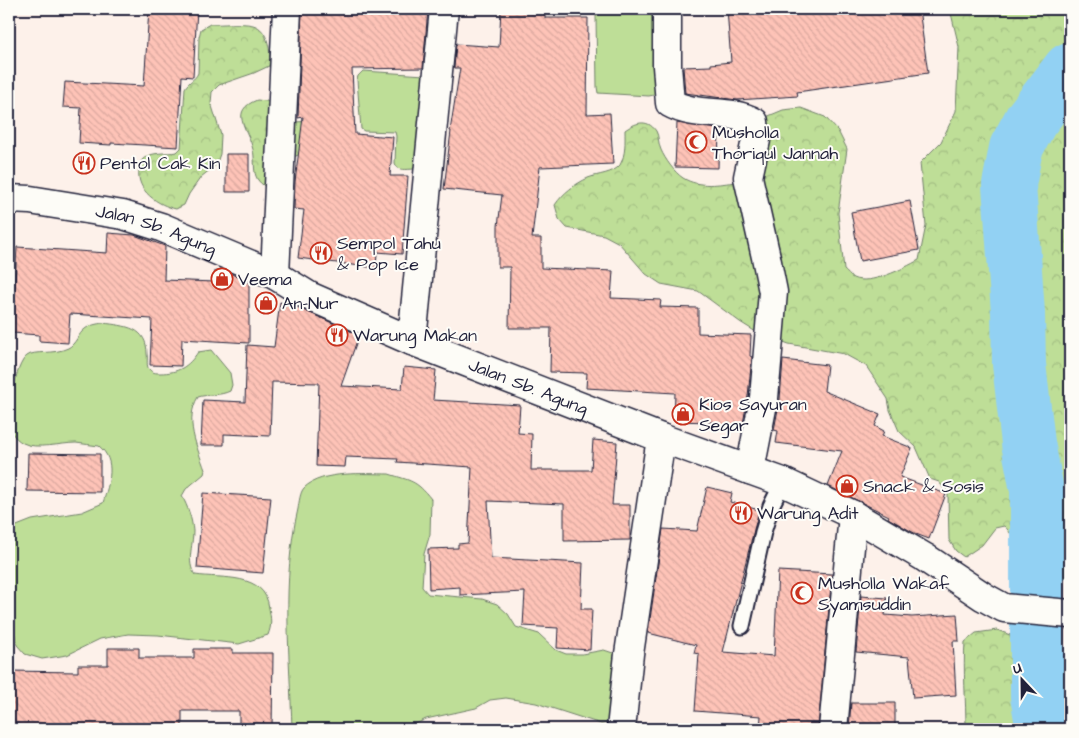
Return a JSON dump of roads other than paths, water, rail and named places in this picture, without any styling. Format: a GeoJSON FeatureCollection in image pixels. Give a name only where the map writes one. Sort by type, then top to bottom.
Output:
{"type":"FeatureCollection","features":[{"type":"Feature","properties":{"kind":"street"},"geometry":{"type":"LineString","coordinates":[[275,275],[287,9]]}},
{"type":"Feature","properties":{"kind":"street"},"geometry":{"type":"LineString","coordinates":[[412,340],[444,9]]}},
{"type":"Feature","properties":{"kind":"street"},"geometry":{"type":"LineString","coordinates":[[667,9],[670,104],[697,111],[744,117],[754,122],[756,140],[748,177],[772,292],[764,398],[750,470]]}},
{"type":"Feature","properties":{"kind":"street","name":"Jalan Sb. Agung"},"geometry":{"type":"LineString","coordinates":[[9,200],[30,200],[123,214],[160,227],[275,275],[309,296],[412,340],[661,438],[783,482],[853,515],[1004,608],[1068,613]]}},
{"type":"Feature","properties":{"kind":"street"},"geometry":{"type":"LineString","coordinates":[[621,729],[629,654],[661,438]]}},
{"type":"Feature","properties":{"kind":"street"},"geometry":{"type":"LineString","coordinates":[[833,729],[853,515]]}},
{"type":"Feature","properties":{"kind":"lane"},"geometry":{"type":"LineString","coordinates":[[742,626],[763,532],[771,506],[783,482]]}},
{"type":"Feature","properties":{"kind":"waterway"},"geometry":{"type":"LineString","coordinates":[[1043,729],[1037,696],[1037,490],[1028,443],[1019,364],[1018,313],[1009,185],[1016,148],[1031,120],[1070,69]]}},
{"type":"Feature","properties":{"kind":"place","name":"Musholla Thoriqul Jannah"},"geometry":{"type":"Point","coordinates":[696,142]}},
{"type":"Feature","properties":{"kind":"place","name":"Pentol Cak Kin"},"geometry":{"type":"Point","coordinates":[84,163]}},
{"type":"Feature","properties":{"kind":"place","name":"Sempol Tahu & Pop Ice"},"geometry":{"type":"Point","coordinates":[321,253]}},
{"type":"Feature","properties":{"kind":"place","name":"Veema"},"geometry":{"type":"Point","coordinates":[222,279]}},
{"type":"Feature","properties":{"kind":"place","name":"An-Nur"},"geometry":{"type":"Point","coordinates":[266,303]}},
{"type":"Feature","properties":{"kind":"place","name":"Warung Makan"},"geometry":{"type":"Point","coordinates":[337,335]}},
{"type":"Feature","properties":{"kind":"place","name":"Kios Sayuran Segar"},"geometry":{"type":"Point","coordinates":[683,414]}},
{"type":"Feature","properties":{"kind":"place","name":"Snack & Sosis"},"geometry":{"type":"Point","coordinates":[847,486]}},
{"type":"Feature","properties":{"kind":"place","name":"Warung Adit"},"geometry":{"type":"Point","coordinates":[741,513]}},
{"type":"Feature","properties":{"kind":"place","name":"Musholla Wakaf Syamsuddin"},"geometry":{"type":"Point","coordinates":[802,593]}}]}
